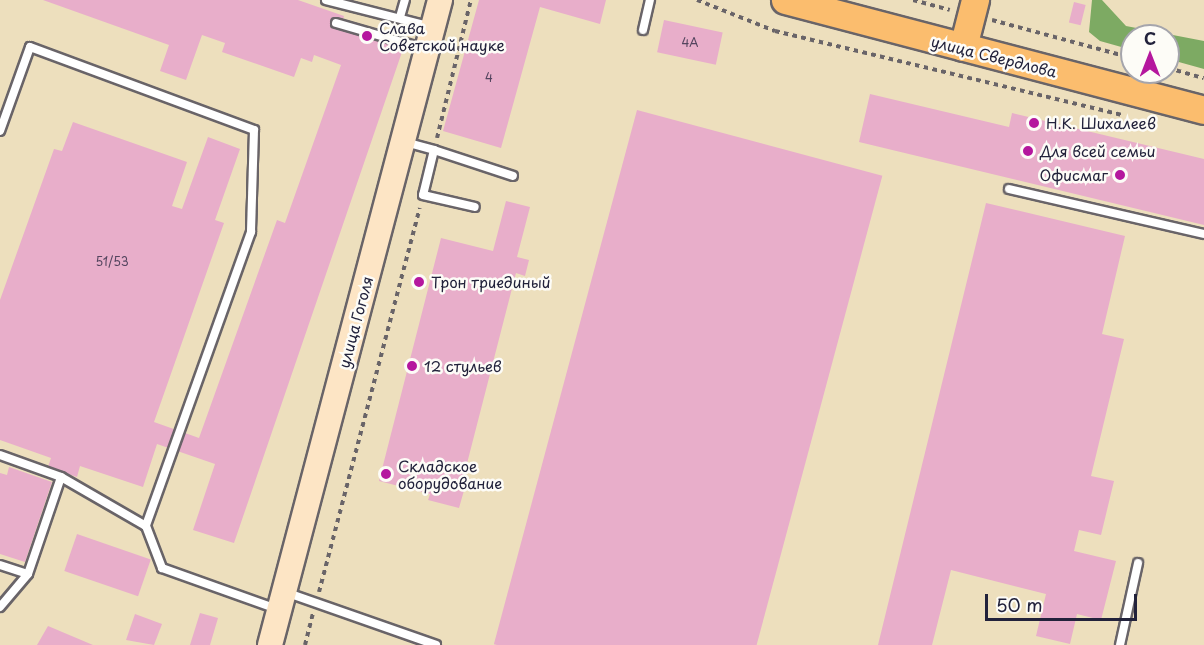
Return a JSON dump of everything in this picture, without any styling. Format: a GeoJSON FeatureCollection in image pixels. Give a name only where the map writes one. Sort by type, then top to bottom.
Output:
{"type":"FeatureCollection","features":[{"type":"Feature","properties":{"kind":"main road","name":"улица Гоголя"},"geometry":{"type":"LineString","coordinates":[[270,645],[440,0]]}},
{"type":"Feature","properties":{"kind":"main road","name":"улица Свердлова"},"geometry":{"type":"LineString","coordinates":[[785,0],[1204,110]]}},
{"type":"Feature","properties":{"kind":"main road"},"geometry":{"type":"LineString","coordinates":[[963,47],[973,7]]}},
{"type":"Feature","properties":{"kind":"lane"},"geometry":{"type":"LineString","coordinates":[[326,0],[400,17],[429,38]]}},
{"type":"Feature","properties":{"kind":"lane"},"geometry":{"type":"LineString","coordinates":[[400,17],[405,0]]}},
{"type":"Feature","properties":{"kind":"lane"},"geometry":{"type":"LineString","coordinates":[[643,30],[650,0]]}},
{"type":"Feature","properties":{"kind":"lane"},"geometry":{"type":"LineString","coordinates":[[336,23],[429,38]]}},
{"type":"Feature","properties":{"kind":"lane"},"geometry":{"type":"LineString","coordinates":[[0,131],[30,47],[254,130],[251,232],[146,526]]}},
{"type":"Feature","properties":{"kind":"lane"},"geometry":{"type":"LineString","coordinates":[[402,141],[513,176]]}},
{"type":"Feature","properties":{"kind":"lane"},"geometry":{"type":"LineString","coordinates":[[434,150],[423,195],[475,207]]}},
{"type":"Feature","properties":{"kind":"lane"},"geometry":{"type":"LineString","coordinates":[[1009,189],[1204,234]]}},
{"type":"Feature","properties":{"kind":"lane"},"geometry":{"type":"LineString","coordinates":[[0,455],[61,477],[146,526],[162,568],[282,601],[317,602],[436,645]]}},
{"type":"Feature","properties":{"kind":"lane"},"geometry":{"type":"LineString","coordinates":[[0,607],[28,574],[61,477]]}},
{"type":"Feature","properties":{"kind":"lane"},"geometry":{"type":"LineString","coordinates":[[1120,645],[1138,563]]}},
{"type":"Feature","properties":{"kind":"lane"},"geometry":{"type":"LineString","coordinates":[[0,565],[28,574]]}},
{"type":"Feature","properties":{"kind":"path"},"geometry":{"type":"LineString","coordinates":[[434,150],[471,0]]}},
{"type":"Feature","properties":{"kind":"path"},"geometry":{"type":"LineString","coordinates":[[697,0],[775,31],[1123,115]]}},
{"type":"Feature","properties":{"kind":"path"},"geometry":{"type":"LineString","coordinates":[[913,0],[973,7],[1120,54]]}},
{"type":"Feature","properties":{"kind":"path"},"geometry":{"type":"LineString","coordinates":[[1180,71],[1204,78]]}},
{"type":"Feature","properties":{"kind":"path"},"geometry":{"type":"LineString","coordinates":[[305,645],[423,195]]}},
{"type":"Feature","properties":{"kind":"green space"},"geometry":{"type":"Polygon","coordinates":[[[1092,0],[1102,0],[1124,24],[1120,24],[1120,47],[1100,41],[1089,32],[1092,0]]]}},
{"type":"Feature","properties":{"kind":"green space"},"geometry":{"type":"Polygon","coordinates":[[[1180,36],[1204,41],[1204,69],[1180,62],[1180,36]]]}},
{"type":"Feature","properties":{"kind":"building"},"geometry":{"type":"Polygon","coordinates":[[[43,0],[298,0],[344,16],[341,27],[403,49],[234,543],[193,530],[215,464],[157,444],[143,487],[80,466],[77,477],[48,467],[51,458],[0,440],[0,300],[54,149],[62,151],[73,122],[187,162],[172,206],[182,209],[208,137],[240,149],[215,220],[224,223],[154,422],[199,438],[277,220],[285,223],[341,65],[314,55],[312,62],[301,58],[294,77],[222,52],[225,43],[202,35],[186,80],[160,71],[169,45],[43,0]]]}},
{"type":"Feature","properties":{"kind":"building"},"geometry":{"type":"Polygon","coordinates":[[[479,0],[606,0],[600,24],[540,7],[501,148],[443,131],[479,0]]]}},
{"type":"Feature","properties":{"kind":"building"},"geometry":{"type":"Polygon","coordinates":[[[1074,2],[1086,5],[1081,25],[1069,22],[1074,2]]]}},
{"type":"Feature","properties":{"kind":"building"},"geometry":{"type":"Polygon","coordinates":[[[664,20],[723,32],[716,65],[657,52],[664,20]]]}},
{"type":"Feature","properties":{"kind":"building"},"geometry":{"type":"Polygon","coordinates":[[[870,94],[1009,127],[1012,113],[1204,159],[1204,225],[859,142],[870,94]]]}},
{"type":"Feature","properties":{"kind":"building"},"geometry":{"type":"Polygon","coordinates":[[[637,110],[882,176],[757,645],[494,644],[637,110]]]}},
{"type":"Feature","properties":{"kind":"building"},"geometry":{"type":"Polygon","coordinates":[[[506,201],[530,207],[517,257],[529,260],[525,276],[516,273],[463,479],[467,480],[459,508],[428,500],[430,494],[379,481],[441,238],[493,251],[506,201]]]}},
{"type":"Feature","properties":{"kind":"building"},"geometry":{"type":"Polygon","coordinates":[[[986,203],[1125,236],[1102,334],[1124,339],[1091,476],[1114,481],[1101,535],[1079,530],[1074,551],[1116,561],[1101,620],[1077,614],[1070,644],[1036,636],[1046,594],[951,570],[932,645],[878,645],[986,203]]]}},
{"type":"Feature","properties":{"kind":"building"},"geometry":{"type":"Polygon","coordinates":[[[9,467],[52,482],[25,562],[0,554],[0,473],[7,475],[9,467]]]}},
{"type":"Feature","properties":{"kind":"building"},"geometry":{"type":"Polygon","coordinates":[[[77,534],[151,559],[138,596],[64,571],[77,534]]]}},
{"type":"Feature","properties":{"kind":"building"},"geometry":{"type":"Polygon","coordinates":[[[200,613],[218,618],[210,645],[190,645],[200,613]]]}},
{"type":"Feature","properties":{"kind":"building"},"geometry":{"type":"Polygon","coordinates":[[[135,614],[162,624],[154,645],[126,640],[135,614]]]}},
{"type":"Feature","properties":{"kind":"building"},"geometry":{"type":"Polygon","coordinates":[[[48,626],[93,645],[37,645],[48,626]]]}},
{"type":"Feature","properties":{"kind":"place","name":"Слава Советской науке"},"geometry":{"type":"Point","coordinates":[367,36]}},
{"type":"Feature","properties":{"kind":"place","name":"Н.К. Шихалеев"},"geometry":{"type":"Point","coordinates":[1034,123]}},
{"type":"Feature","properties":{"kind":"place","name":"Для всей семьи"},"geometry":{"type":"Point","coordinates":[1028,151]}},
{"type":"Feature","properties":{"kind":"place","name":"Офисмаг"},"geometry":{"type":"Point","coordinates":[1120,175]}},
{"type":"Feature","properties":{"kind":"place","name":"Трон триединый"},"geometry":{"type":"Point","coordinates":[419,282]}},
{"type":"Feature","properties":{"kind":"place","name":"12 стульев"},"geometry":{"type":"Point","coordinates":[412,366]}},
{"type":"Feature","properties":{"kind":"place","name":"Складское оборудование"},"geometry":{"type":"Point","coordinates":[386,474]}}]}
